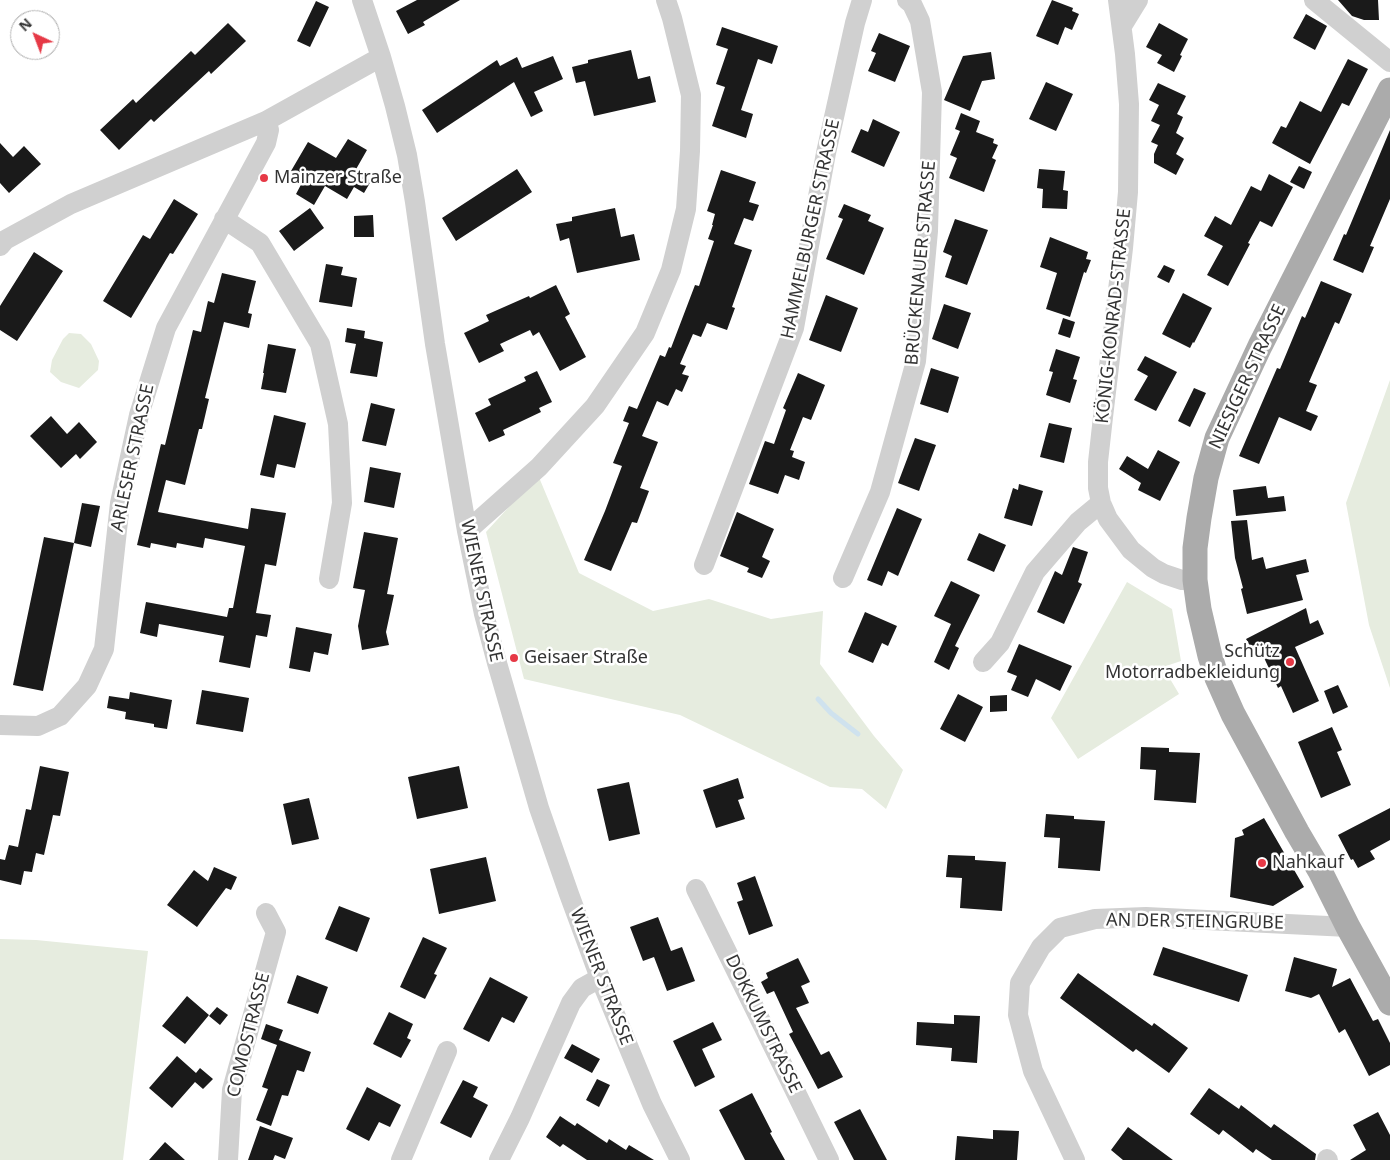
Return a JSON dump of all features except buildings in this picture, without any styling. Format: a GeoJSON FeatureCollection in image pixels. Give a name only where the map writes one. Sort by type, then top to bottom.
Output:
{"type":"FeatureCollection","features":[{"type":"Feature","properties":{"kind":"main road","name":"NIESIGER STRASSE"},"geometry":{"type":"LineString","coordinates":[[1390,90],[1260,346],[1217,438],[1206,478],[1199,518],[1195,580],[1210,656],[1233,714],[1320,871],[1390,1003]]}},
{"type":"Feature","properties":{"kind":"street","name":"WIENER STRASSE"},"geometry":{"type":"LineString","coordinates":[[362,0],[381,57],[407,156],[435,344],[467,531],[484,614],[495,655],[540,808],[569,894],[600,978],[652,1104],[680,1160]]}},
{"type":"Feature","properties":{"kind":"street"},"geometry":{"type":"LineString","coordinates":[[467,531],[539,467],[595,406],[645,333],[671,270],[686,209],[690,151],[690,95],[666,0]]}},
{"type":"Feature","properties":{"kind":"street","name":"HAMMELBURGER STRASSE"},"geometry":{"type":"LineString","coordinates":[[704,565],[794,328],[826,153],[855,23],[862,0]]}},
{"type":"Feature","properties":{"kind":"street","name":"BRÜCKENAUER STRASSE"},"geometry":{"type":"LineString","coordinates":[[843,578],[880,492],[916,361],[928,230],[932,92],[920,21],[912,4],[907,0]]}},
{"type":"Feature","properties":{"kind":"street","name":"KÖNIG-KONRAD-STRASSE"},"geometry":{"type":"LineString","coordinates":[[1118,0],[1129,104],[1128,192],[1098,462],[1098,488],[1101,504],[1108,519],[1131,550],[1153,568],[1164,574],[1182,580],[1195,580]]}},
{"type":"Feature","properties":{"kind":"street"},"geometry":{"type":"LineString","coordinates":[[1122,26],[1138,0]]}},
{"type":"Feature","properties":{"kind":"street"},"geometry":{"type":"LineString","coordinates":[[1314,0],[1390,62]]}},
{"type":"Feature","properties":{"kind":"street"},"geometry":{"type":"LineString","coordinates":[[0,246],[5,240],[70,204],[266,121],[381,57]]}},
{"type":"Feature","properties":{"kind":"street","name":"ARLESER STRASSE"},"geometry":{"type":"LineString","coordinates":[[0,725],[38,726],[60,716],[87,686],[104,649],[120,503],[139,414],[166,328],[266,143],[270,130],[266,121]]}},
{"type":"Feature","properties":{"kind":"street"},"geometry":{"type":"LineString","coordinates":[[224,219],[260,243],[320,344],[338,424],[342,503],[329,579]]}},
{"type":"Feature","properties":{"kind":"street"},"geometry":{"type":"LineString","coordinates":[[983,662],[1000,643],[1035,572],[1078,522],[1101,504]]}},
{"type":"Feature","properties":{"kind":"street","name":"DOKKUMSTRASSE"},"geometry":{"type":"LineString","coordinates":[[696,889],[830,1160]]}},
{"type":"Feature","properties":{"kind":"street","name":"COMOSTRASSE"},"geometry":{"type":"LineString","coordinates":[[228,1160],[232,1090],[276,932],[266,913]]}},
{"type":"Feature","properties":{"kind":"street","name":"AN DER STEINGRUBE"},"geometry":{"type":"LineString","coordinates":[[1075,1160],[1033,1071],[1018,1014],[1020,983],[1042,947],[1060,928],[1095,919],[1146,917],[1348,927]]}},
{"type":"Feature","properties":{"kind":"street"},"geometry":{"type":"LineString","coordinates":[[499,1160],[520,1118],[571,1003],[582,988],[600,978]]}},
{"type":"Feature","properties":{"kind":"street"},"geometry":{"type":"LineString","coordinates":[[401,1160],[447,1051]]}},
{"type":"Feature","properties":{"kind":"shaded area"},"geometry":{"type":"Polygon","coordinates":[[[69,333],[81,334],[91,344],[99,361],[98,370],[79,388],[61,382],[50,372],[52,360],[63,339],[69,333]]]}},
{"type":"Feature","properties":{"kind":"shaded area"},"geometry":{"type":"Polygon","coordinates":[[[1390,380],[1390,688],[1369,625],[1346,503],[1390,380]]]}},
{"type":"Feature","properties":{"kind":"shaded area"},"geometry":{"type":"Polygon","coordinates":[[[538,475],[579,573],[653,611],[709,599],[771,619],[823,611],[820,664],[874,736],[903,770],[886,809],[862,789],[830,787],[680,715],[524,679],[486,532],[538,475]]]}},
{"type":"Feature","properties":{"kind":"shaded area"},"geometry":{"type":"Polygon","coordinates":[[[1127,582],[1172,609],[1181,661],[1163,667],[1179,694],[1078,759],[1051,718],[1127,582]]]}},
{"type":"Feature","properties":{"kind":"shaded area"},"geometry":{"type":"Polygon","coordinates":[[[0,939],[36,940],[148,951],[123,1160],[0,1160],[0,939]]]}},
{"type":"Feature","properties":{"kind":"waterway"},"geometry":{"type":"LineString","coordinates":[[818,699],[831,713],[858,734]]}},
{"type":"Feature","properties":{"kind":"place","name":"Mainzer Straße"},"geometry":{"type":"Point","coordinates":[264,178]}},
{"type":"Feature","properties":{"kind":"place","name":"Geisaer Straße"},"geometry":{"type":"Point","coordinates":[514,658]}},
{"type":"Feature","properties":{"kind":"place","name":"Schütz Motorradbekleidung"},"geometry":{"type":"Point","coordinates":[1290,662]}},
{"type":"Feature","properties":{"kind":"place","name":"Nahkauf"},"geometry":{"type":"Point","coordinates":[1262,863]}}]}
